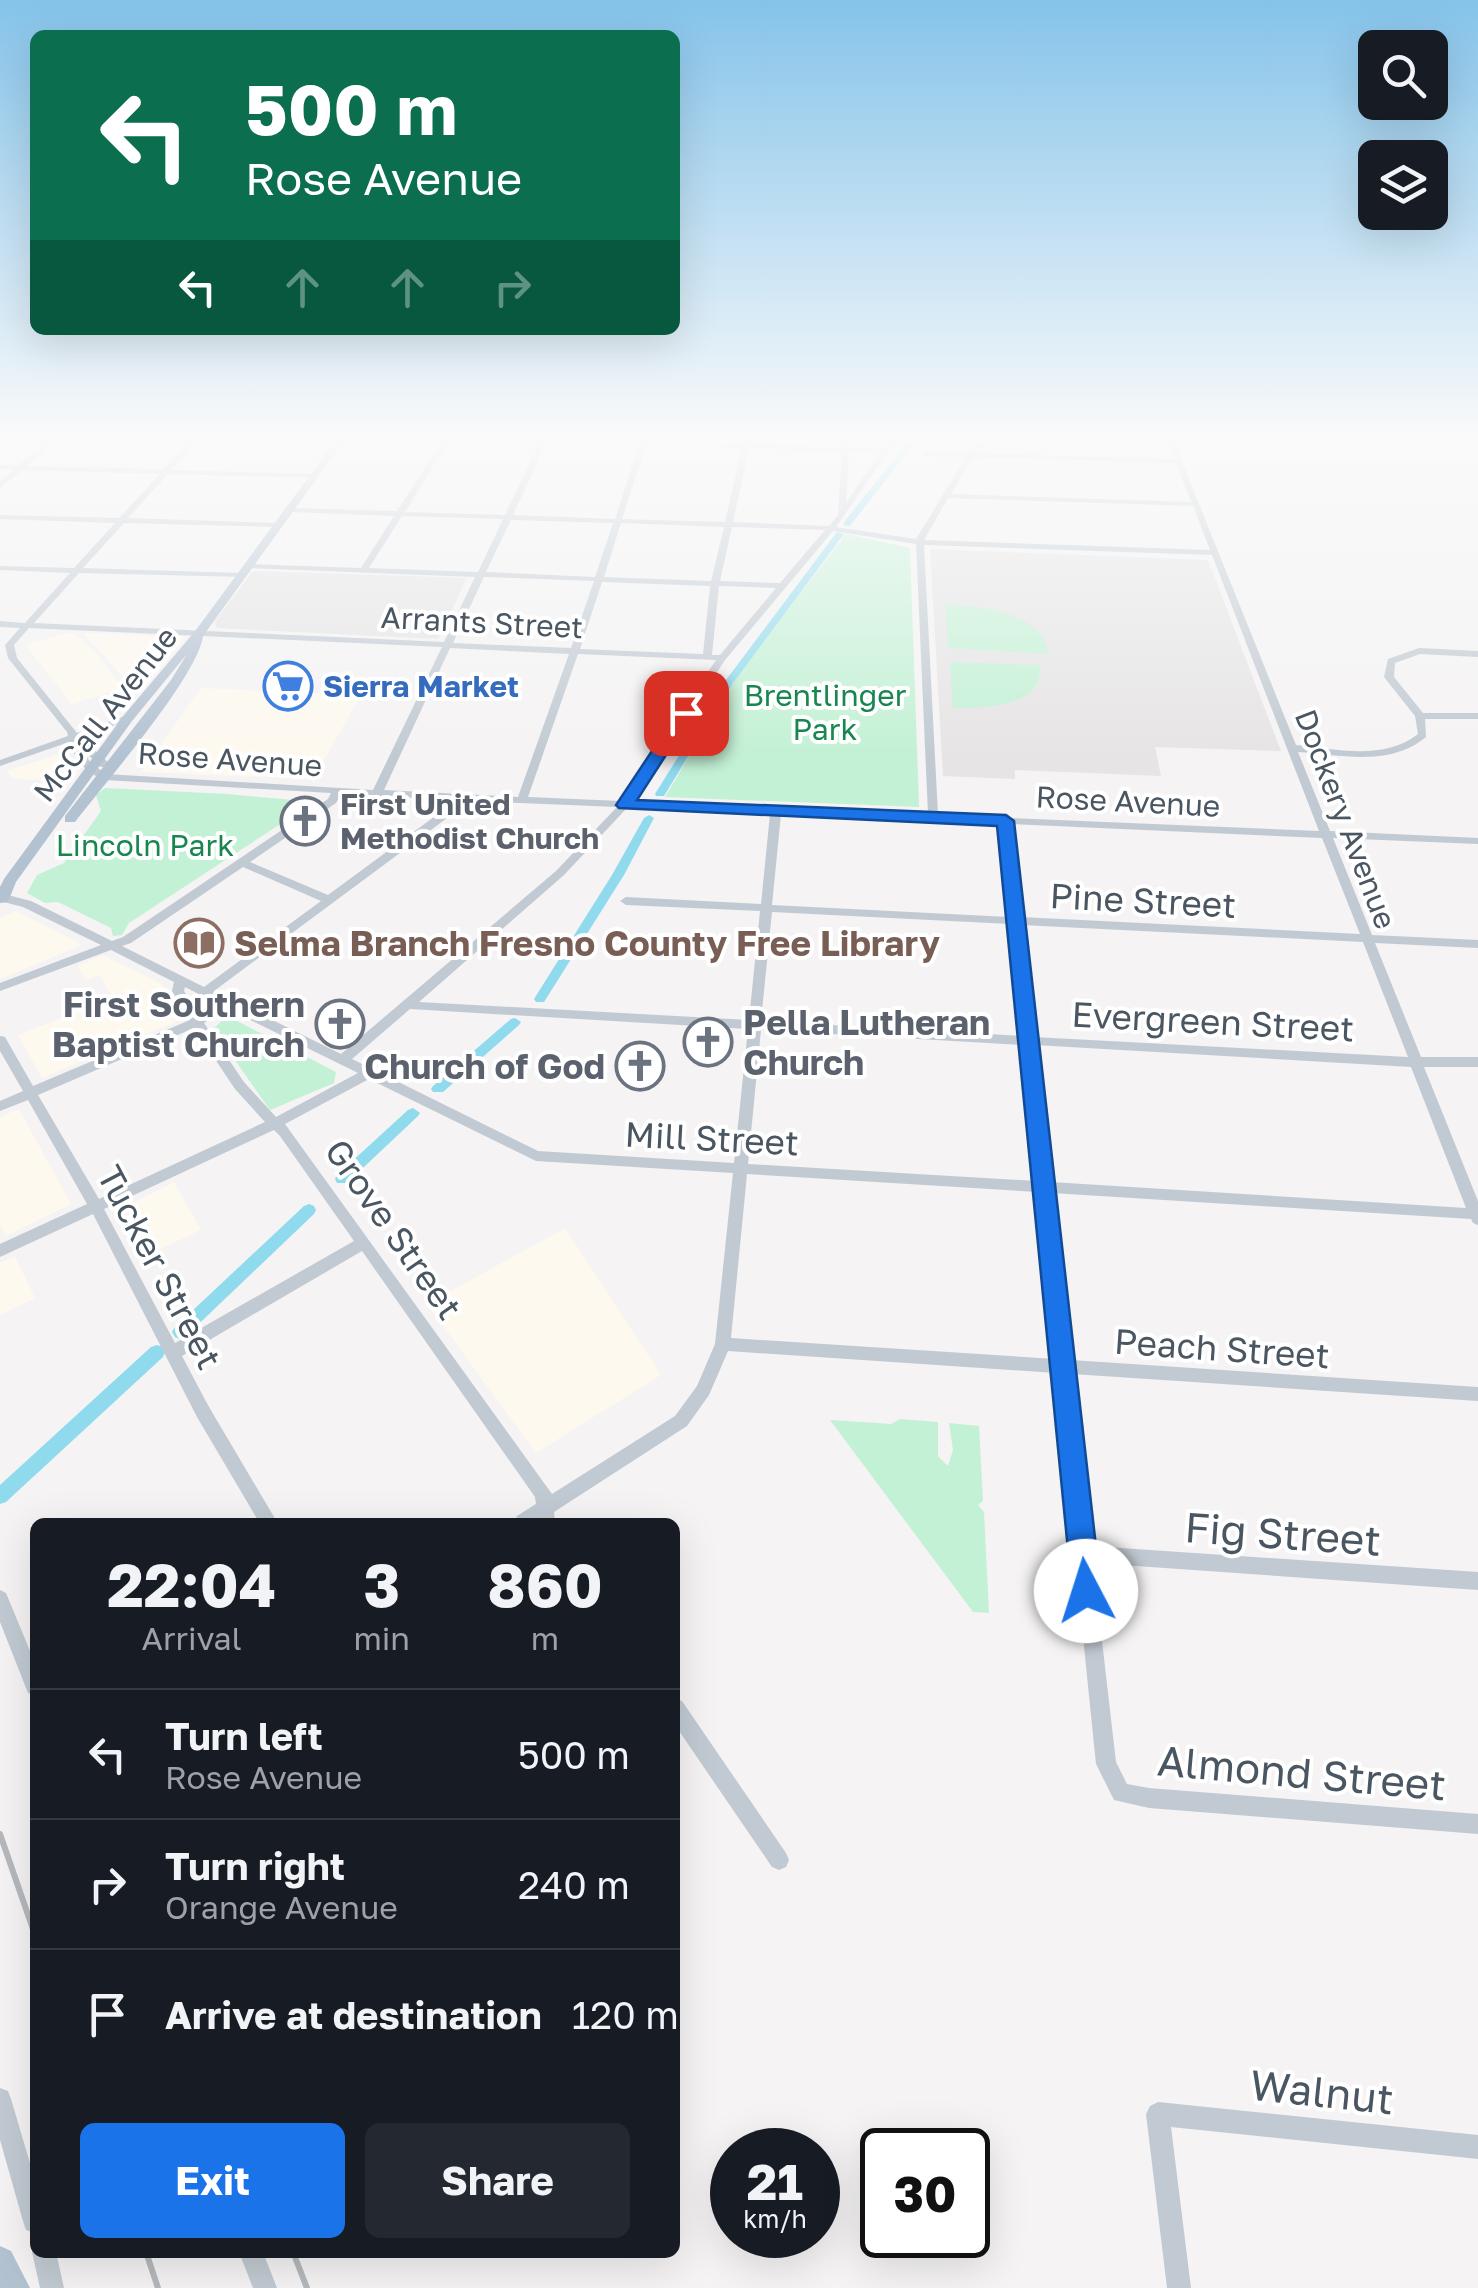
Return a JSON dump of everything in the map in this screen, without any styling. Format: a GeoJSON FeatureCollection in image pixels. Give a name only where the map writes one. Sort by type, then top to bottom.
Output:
{"type":"FeatureCollection","features":[{"type":"Feature","properties":{"kind":"main road","name":"McCall Avenue"},"geometry":{"type":"LineString","coordinates":[[105,771],[128,718],[200,632],[264,544]]}},
{"type":"Feature","properties":{"kind":"main road","name":"McCall Avenue"},"geometry":{"type":"LineString","coordinates":[[1,899],[22,883],[185,669],[200,632]]}},
{"type":"Feature","properties":{"kind":"main road"},"geometry":{"type":"LineString","coordinates":[[0,2262],[14,2288]]}},
{"type":"Feature","properties":{"kind":"street"},"geometry":{"type":"LineString","coordinates":[[97,544],[4,646],[72,736],[72,746],[105,771]]}},
{"type":"Feature","properties":{"kind":"street"},"geometry":{"type":"LineString","coordinates":[[364,570],[380,544]]}},
{"type":"Feature","properties":{"kind":"street"},"geometry":{"type":"LineString","coordinates":[[377,794],[495,544]]}},
{"type":"Feature","properties":{"kind":"street"},"geometry":{"type":"LineString","coordinates":[[522,800],[578,652],[609,544]]}},
{"type":"Feature","properties":{"kind":"street"},"geometry":{"type":"LineString","coordinates":[[707,657],[722,544]]}},
{"type":"Feature","properties":{"kind":"street"},"geometry":{"type":"LineString","coordinates":[[343,1060],[574,860],[625,805],[722,658],[815,544]]}},
{"type":"Feature","properties":{"kind":"street"},"geometry":{"type":"LineString","coordinates":[[920,544],[934,817]]}},
{"type":"Feature","properties":{"kind":"street"},"geometry":{"type":"LineString","coordinates":[[967,544],[1214,553]]}},
{"type":"Feature","properties":{"kind":"street","name":"Dockery Avenue"},"geometry":{"type":"LineString","coordinates":[[1210,544],[1477,1217]]}},
{"type":"Feature","properties":{"kind":"street"},"geometry":{"type":"LineString","coordinates":[[0,568],[364,570],[782,586]]}},
{"type":"Feature","properties":{"kind":"street","name":"Arrants Street"},"geometry":{"type":"LineString","coordinates":[[0,624],[722,658]]}},
{"type":"Feature","properties":{"kind":"street"},"geometry":{"type":"LineString","coordinates":[[1291,748],[1378,752],[1404,748],[1423,735],[1420,716],[1389,677],[1392,661],[1419,652],[1478,654]]}},
{"type":"Feature","properties":{"kind":"street"},"geometry":{"type":"LineString","coordinates":[[1420,716],[1478,716]]}},
{"type":"Feature","properties":{"kind":"street"},"geometry":{"type":"LineString","coordinates":[[0,763],[128,718]]}},
{"type":"Feature","properties":{"kind":"street","name":"Rose Avenue"},"geometry":{"type":"LineString","coordinates":[[105,771],[377,794],[1478,841]]}},
{"type":"Feature","properties":{"kind":"street"},"geometry":{"type":"LineString","coordinates":[[0,987],[127,940],[332,801],[338,792]]}},
{"type":"Feature","properties":{"kind":"street"},"geometry":{"type":"LineString","coordinates":[[205,992],[467,798]]}},
{"type":"Feature","properties":{"kind":"street"},"geometry":{"type":"LineString","coordinates":[[546,1515],[680,1421],[703,1390],[724,1344],[776,810]]}},
{"type":"Feature","properties":{"kind":"street"},"geometry":{"type":"LineString","coordinates":[[1006,821],[1083,1554]]}},
{"type":"Feature","properties":{"kind":"street"},"geometry":{"type":"LineString","coordinates":[[241,862],[330,900]]}},
{"type":"Feature","properties":{"kind":"street","name":"Mill Street"},"geometry":{"type":"LineString","coordinates":[[1,899],[27,904],[536,1156],[1477,1217]]}},
{"type":"Feature","properties":{"kind":"street","name":"Pine Street"},"geometry":{"type":"LineString","coordinates":[[626,901],[1478,944]]}},
{"type":"Feature","properties":{"kind":"street","name":"Grove Street"},"geometry":{"type":"LineString","coordinates":[[182,980],[178,991],[197,1022],[284,1132],[543,1494],[546,1515]]}},
{"type":"Feature","properties":{"kind":"street"},"geometry":{"type":"LineString","coordinates":[[0,1106],[197,1022],[225,1002]]}},
{"type":"Feature","properties":{"kind":"street","name":"Evergreen Street"},"geometry":{"type":"LineString","coordinates":[[405,1005],[1478,1062]]}},
{"type":"Feature","properties":{"kind":"street","name":"Tucker Street"},"geometry":{"type":"LineString","coordinates":[[0,1040],[96,1207],[203,1412],[266,1518]]}},
{"type":"Feature","properties":{"kind":"street"},"geometry":{"type":"LineString","coordinates":[[0,1251],[274,1124],[368,1073]]}},
{"type":"Feature","properties":{"kind":"street"},"geometry":{"type":"LineString","coordinates":[[174,1352],[363,1243]]}},
{"type":"Feature","properties":{"kind":"street","name":"Peach Street"},"geometry":{"type":"LineString","coordinates":[[724,1344],[1478,1394]]}},
{"type":"Feature","properties":{"kind":"street","name":"Fig Street"},"geometry":{"type":"LineString","coordinates":[[1083,1554],[1478,1582]]}},
{"type":"Feature","properties":{"kind":"street","name":"Almond Street"},"geometry":{"type":"LineString","coordinates":[[1083,1554],[1106,1764],[1121,1792],[1149,1798],[1478,1824]]}},
{"type":"Feature","properties":{"kind":"street"},"geometry":{"type":"LineString","coordinates":[[0,1598],[30,1673]]}},
{"type":"Feature","properties":{"kind":"street"},"geometry":{"type":"LineString","coordinates":[[680,1715],[780,1860]]}},
{"type":"Feature","properties":{"kind":"street"},"geometry":{"type":"LineString","coordinates":[[0,2099],[30,2204]]}},
{"type":"Feature","properties":{"kind":"street"},"geometry":{"type":"LineString","coordinates":[[1158,2114],[1179,2288]]}},
{"type":"Feature","properties":{"kind":"street","name":"Walnut"},"geometry":{"type":"LineString","coordinates":[[1158,2114],[1478,2147]]}},
{"type":"Feature","properties":{"kind":"street"},"geometry":{"type":"LineString","coordinates":[[45,2258],[52,2288]]}},
{"type":"Feature","properties":{"kind":"street"},"geometry":{"type":"LineString","coordinates":[[254,2258],[265,2288]]}},
{"type":"Feature","properties":{"kind":"shaded area"},"geometry":{"type":"Polygon","coordinates":[[[930,549],[1208,560],[1281,751],[1155,747],[1161,776],[1015,770],[1015,779],[943,776],[930,549]]]}},
{"type":"Feature","properties":{"kind":"shaded area"},"geometry":{"type":"Polygon","coordinates":[[[253,571],[467,578],[438,639],[216,628],[215,621],[253,571]]]}},
{"type":"Feature","properties":{"kind":"shaded area"},"geometry":{"type":"Polygon","coordinates":[[[74,633],[95,652],[123,688],[72,704],[25,645],[74,633]]]}},
{"type":"Feature","properties":{"kind":"shaded area"},"geometry":{"type":"Polygon","coordinates":[[[83,633],[138,635],[187,637],[139,694],[83,633]]]}},
{"type":"Feature","properties":{"kind":"shaded area"},"geometry":{"type":"Polygon","coordinates":[[[201,688],[361,695],[313,779],[141,772],[201,688]]]}},
{"type":"Feature","properties":{"kind":"shaded area"},"geometry":{"type":"Polygon","coordinates":[[[63,753],[78,773],[72,781],[13,779],[7,771],[63,753]]]}},
{"type":"Feature","properties":{"kind":"shaded area"},"geometry":{"type":"Polygon","coordinates":[[[16,911],[80,946],[0,979],[0,918],[16,911]]]}},
{"type":"Feature","properties":{"kind":"shaded area"},"geometry":{"type":"Polygon","coordinates":[[[103,955],[160,983],[185,1018],[42,1078],[18,1035],[112,998],[100,975],[86,980],[77,966],[103,955]]]}},
{"type":"Feature","properties":{"kind":"shaded area"},"geometry":{"type":"Polygon","coordinates":[[[19,1109],[71,1204],[6,1236],[0,1223],[0,1117],[19,1109]]]}},
{"type":"Feature","properties":{"kind":"shaded area"},"geometry":{"type":"Polygon","coordinates":[[[174,1182],[201,1230],[154,1252],[130,1204],[174,1182]]]}},
{"type":"Feature","properties":{"kind":"shaded area"},"geometry":{"type":"Polygon","coordinates":[[[565,1228],[661,1375],[536,1453],[427,1304],[565,1228]]]}},
{"type":"Feature","properties":{"kind":"shaded area"},"geometry":{"type":"Polygon","coordinates":[[[15,1257],[35,1298],[0,1315],[0,1263],[15,1257]]]}},
{"type":"Feature","properties":{"kind":"green space","name":"Brentlinger Park"},"geometry":{"type":"Polygon","coordinates":[[[838,544],[891,544],[910,548],[919,807],[665,797],[739,673],[838,544]]]}},
{"type":"Feature","properties":{"kind":"green space"},"geometry":{"type":"Polygon","coordinates":[[[946,605],[992,609],[1022,620],[1044,640],[1049,654],[948,648],[946,605]]]}},
{"type":"Feature","properties":{"kind":"green space"},"geometry":{"type":"Polygon","coordinates":[[[950,664],[1039,665],[1039,679],[1033,690],[1010,703],[953,708],[950,664]]]}},
{"type":"Feature","properties":{"kind":"green space","name":"Lincoln Park"},"geometry":{"type":"Polygon","coordinates":[[[105,788],[314,802],[129,923],[122,935],[113,936],[111,928],[58,902],[45,903],[27,893],[37,875],[64,863],[101,811],[96,795],[105,788]]]}},
{"type":"Feature","properties":{"kind":"green space"},"geometry":{"type":"Polygon","coordinates":[[[225,1018],[336,1072],[334,1083],[270,1110],[213,1029],[225,1018]]]}},
{"type":"Feature","properties":{"kind":"green space"},"geometry":{"type":"Polygon","coordinates":[[[900,1419],[938,1422],[938,1456],[948,1466],[953,1450],[949,1423],[979,1426],[983,1501],[978,1505],[984,1512],[989,1613],[973,1612],[830,1420],[891,1424],[900,1419]]]}},
{"type":"Feature","properties":{"kind":"waterway"},"geometry":{"type":"LineString","coordinates":[[660,794],[729,682],[833,544]]}},
{"type":"Feature","properties":{"kind":"waterway"},"geometry":{"type":"LineString","coordinates":[[540,999],[649,818]]}},
{"type":"Feature","properties":{"kind":"waterway"},"geometry":{"type":"LineString","coordinates":[[438,1089],[515,1022]]}},
{"type":"Feature","properties":{"kind":"waterway"},"geometry":{"type":"LineString","coordinates":[[342,1179],[413,1113]]}},
{"type":"Feature","properties":{"kind":"waterway"},"geometry":{"type":"LineString","coordinates":[[180,1332],[309,1210]]}},
{"type":"Feature","properties":{"kind":"waterway"},"geometry":{"type":"LineString","coordinates":[[0,1496],[157,1352]]}},
{"type":"Feature","properties":{"kind":"railway"},"geometry":{"type":"LineString","coordinates":[[0,1834],[30,1921]]}},
{"type":"Feature","properties":{"kind":"railway"},"geometry":{"type":"LineString","coordinates":[[148,2258],[158,2288]]}},
{"type":"Feature","properties":{"kind":"railway"},"geometry":{"type":"LineString","coordinates":[[295,2258],[307,2288]]}},
{"type":"Feature","properties":{"kind":"place","name":"Sierra Market"},"geometry":{"type":"Point","coordinates":[288,686]}},
{"type":"Feature","properties":{"kind":"place","name":"First United Methodist Church"},"geometry":{"type":"Point","coordinates":[305,821]}},
{"type":"Feature","properties":{"kind":"place","name":"Selma Branch Fresno County Free Library"},"geometry":{"type":"Point","coordinates":[199,943]}},
{"type":"Feature","properties":{"kind":"place","name":"First Southern Baptist Church"},"geometry":{"type":"Point","coordinates":[340,1024]}},
{"type":"Feature","properties":{"kind":"place","name":"Pella Lutheran Church"},"geometry":{"type":"Point","coordinates":[708,1042]}},
{"type":"Feature","properties":{"kind":"place","name":"Church of God"},"geometry":{"type":"Point","coordinates":[640,1066]}},
{"type":"Feature","properties":{"kind":"route"},"geometry":{"type":"LineString","coordinates":[[686,713],[625,805],[1006,821],[1086,1591]]}}]}
